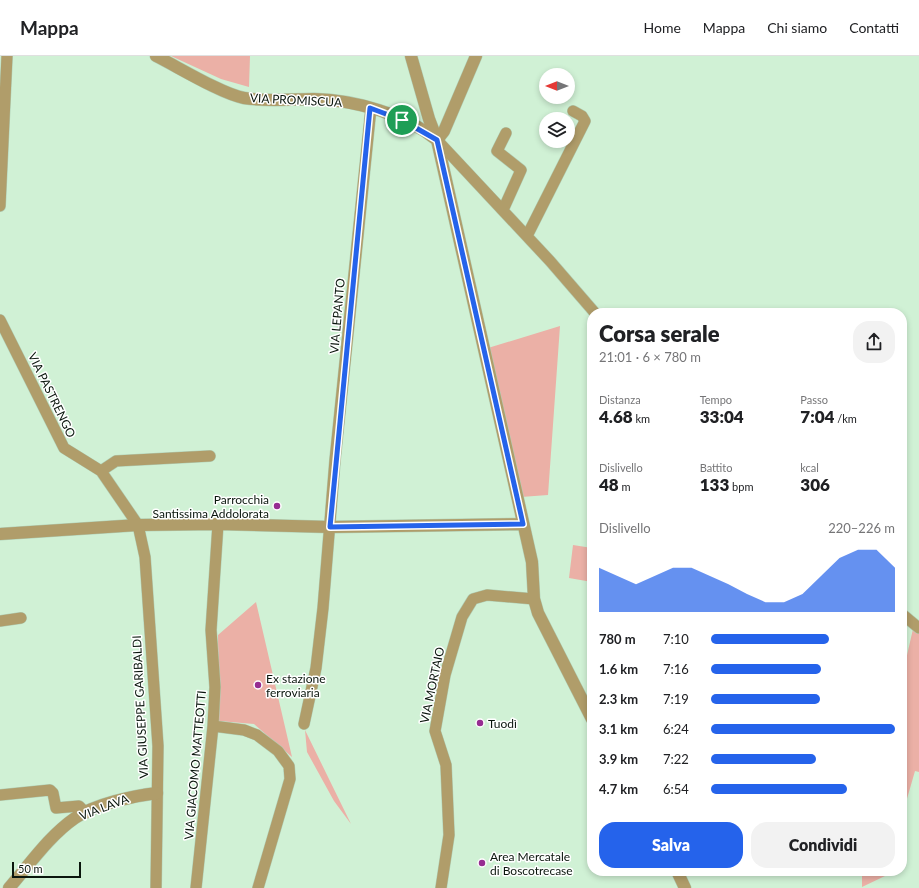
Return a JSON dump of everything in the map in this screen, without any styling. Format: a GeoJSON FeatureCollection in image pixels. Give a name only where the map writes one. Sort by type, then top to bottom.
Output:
{"type":"FeatureCollection","features":[{"type":"Feature","properties":{"kind":"street"},"geometry":{"type":"LineString","coordinates":[[0,206],[7,56]]}},
{"type":"Feature","properties":{"kind":"street","name":"VIA PROMISCUA"},"geometry":{"type":"LineString","coordinates":[[156,56],[224,91],[243,98],[280,101],[315,99],[343,102],[370,108],[402,120],[437,140],[527,236],[591,308]]}},
{"type":"Feature","properties":{"kind":"street"},"geometry":{"type":"LineString","coordinates":[[411,56],[429,119],[437,140],[532,562],[534,600],[538,613],[587,709]]}},
{"type":"Feature","properties":{"kind":"street"},"geometry":{"type":"LineString","coordinates":[[437,140],[444,131],[476,56]]}},
{"type":"Feature","properties":{"kind":"street","name":"VIA LEPANTO"},"geometry":{"type":"LineString","coordinates":[[304,724],[317,660],[324,608],[330,527],[370,108]]}},
{"type":"Feature","properties":{"kind":"street"},"geometry":{"type":"LineString","coordinates":[[527,236],[585,121],[582,116],[573,111]]}},
{"type":"Feature","properties":{"kind":"street"},"geometry":{"type":"LineString","coordinates":[[503,210],[521,170],[497,151],[506,133]]}},
{"type":"Feature","properties":{"kind":"street","name":"VIA PASTRENGO"},"geometry":{"type":"LineString","coordinates":[[0,320],[64,448],[101,471],[138,525]]}},
{"type":"Feature","properties":{"kind":"street"},"geometry":{"type":"LineString","coordinates":[[101,471],[116,461],[210,456]]}},
{"type":"Feature","properties":{"kind":"street"},"geometry":{"type":"LineString","coordinates":[[0,534],[138,525],[218,524],[330,527],[523,524]]}},
{"type":"Feature","properties":{"kind":"street","name":"VIA GIACOMO MATTEOTTI"},"geometry":{"type":"LineString","coordinates":[[196,888],[213,726],[215,687],[211,630],[218,524]]}},
{"type":"Feature","properties":{"kind":"street","name":"VIA GIUSEPPE GARIBALDI"},"geometry":{"type":"LineString","coordinates":[[138,525],[145,565],[158,746],[156,888]]}},
{"type":"Feature","properties":{"kind":"street","name":"VIA MORTAIO"},"geometry":{"type":"LineString","coordinates":[[441,888],[449,835],[446,765],[435,731],[445,675],[460,624],[473,600],[487,595],[534,600]]}},
{"type":"Feature","properties":{"kind":"street"},"geometry":{"type":"LineString","coordinates":[[0,621],[22,618]]}},
{"type":"Feature","properties":{"kind":"street"},"geometry":{"type":"LineString","coordinates":[[907,618],[919,628]]}},
{"type":"Feature","properties":{"kind":"street"},"geometry":{"type":"LineString","coordinates":[[213,726],[244,730],[257,735],[278,751],[289,766],[290,779],[258,888]]}},
{"type":"Feature","properties":{"kind":"street"},"geometry":{"type":"LineString","coordinates":[[0,795],[50,790],[53,793],[56,808],[79,806],[86,813]]}},
{"type":"Feature","properties":{"kind":"street","name":"VIA LAVA"},"geometry":{"type":"LineString","coordinates":[[10,888],[54,835],[76,817],[128,797],[157,793]]}},
{"type":"Feature","properties":{"kind":"street"},"geometry":{"type":"LineString","coordinates":[[679,876],[685,888]]}},
{"type":"Feature","properties":{"kind":"shaded area"},"geometry":{"type":"Polygon","coordinates":[[[171,56],[250,56],[249,87],[221,79],[171,56]]]}},
{"type":"Feature","properties":{"kind":"shaded area"},"geometry":{"type":"Polygon","coordinates":[[[560,326],[548,495],[521,497],[488,348],[560,326]]]}},
{"type":"Feature","properties":{"kind":"shaded area"},"geometry":{"type":"Polygon","coordinates":[[[573,545],[587,547],[587,581],[569,578],[573,545]]]}},
{"type":"Feature","properties":{"kind":"shaded area"},"geometry":{"type":"Polygon","coordinates":[[[256,602],[292,757],[254,724],[219,721],[218,635],[256,602]]]}},
{"type":"Feature","properties":{"kind":"shaded area"},"geometry":{"type":"Polygon","coordinates":[[[913,629],[919,634],[919,772],[915,771],[907,799],[907,655],[913,629]]]}},
{"type":"Feature","properties":{"kind":"shaded area"},"geometry":{"type":"Polygon","coordinates":[[[305,730],[351,824],[334,801],[307,752],[305,730]]]}},
{"type":"Feature","properties":{"kind":"shaded area"},"geometry":{"type":"Polygon","coordinates":[[[862,876],[885,876],[862,887],[862,876]]]}},
{"type":"Feature","properties":{"kind":"place","name":"Parrocchia Santissima Addolorata"},"geometry":{"type":"Point","coordinates":[277,506]}},
{"type":"Feature","properties":{"kind":"place","name":"Ex stazione ferroviaria"},"geometry":{"type":"Point","coordinates":[258,685]}},
{"type":"Feature","properties":{"kind":"place","name":"Tuodì"},"geometry":{"type":"Point","coordinates":[480,723]}},
{"type":"Feature","properties":{"kind":"place","name":"Area Mercatale di Boscotrecase"},"geometry":{"type":"Point","coordinates":[482,863]}},
{"type":"Feature","properties":{"kind":"route"},"geometry":{"type":"LineString","coordinates":[[370,108],[402,120],[431,135],[437,140],[523,524],[330,527],[335,460],[349,340],[370,108]]}}]}
